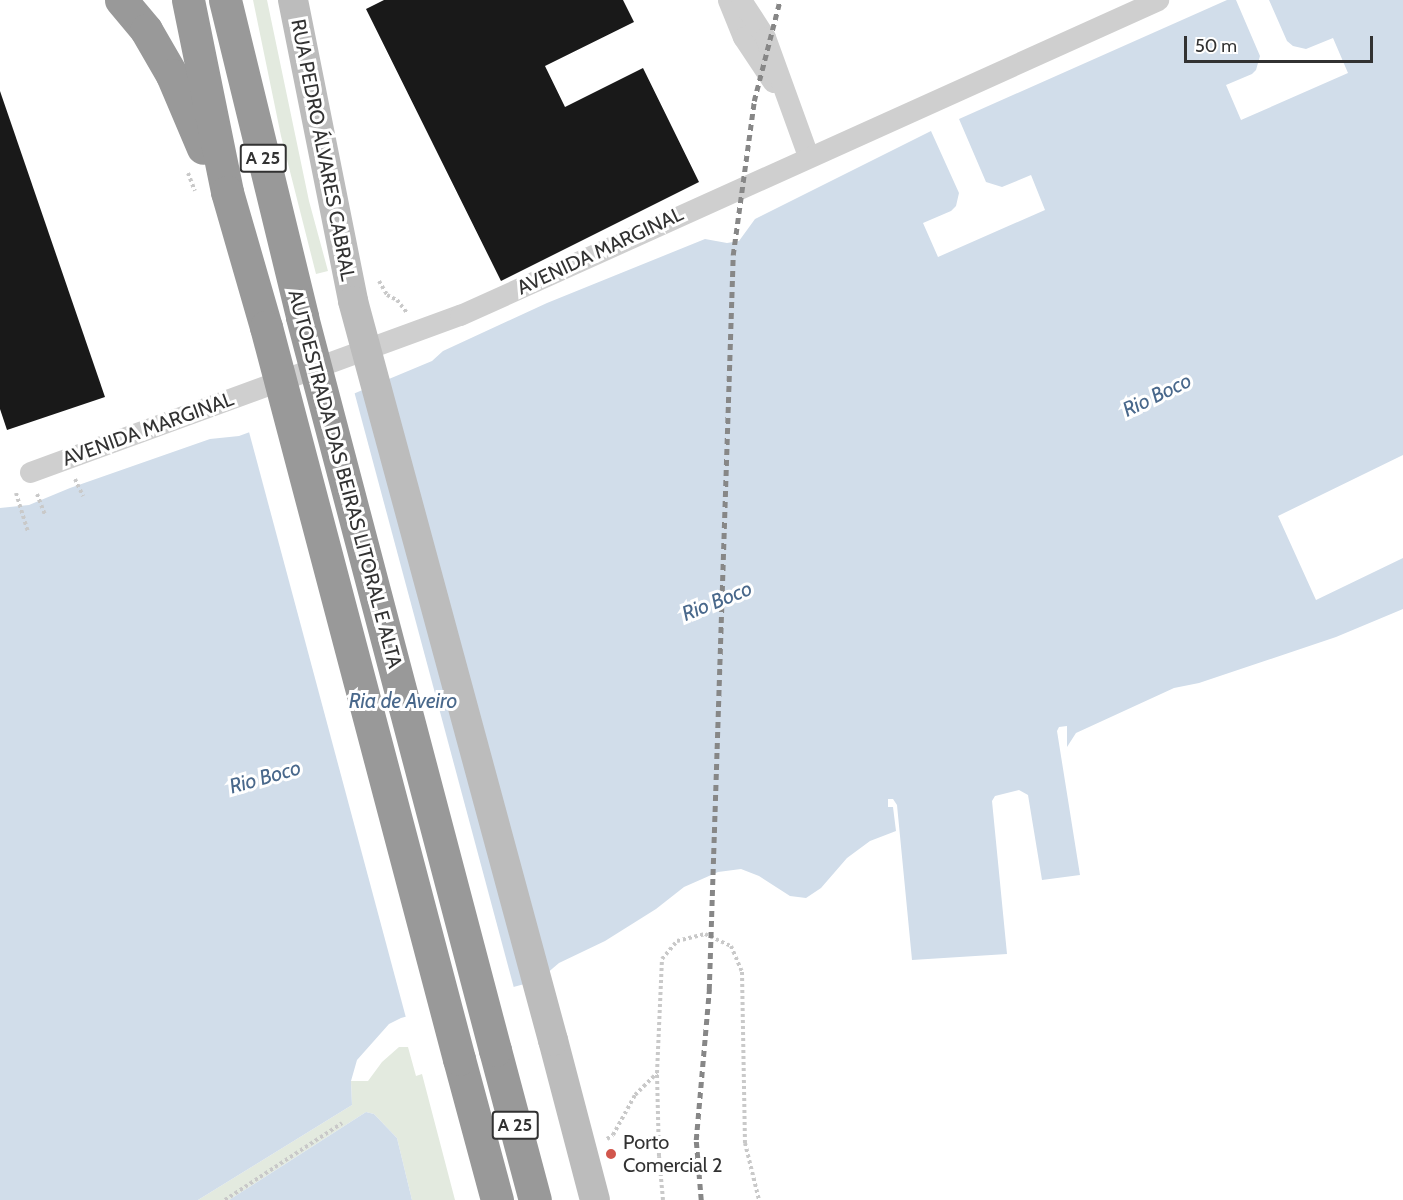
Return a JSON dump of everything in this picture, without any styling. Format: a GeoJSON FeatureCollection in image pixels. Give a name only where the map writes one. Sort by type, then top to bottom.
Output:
{"type":"FeatureCollection","features":[{"type":"Feature","properties":{"kind":"highway"},"geometry":{"type":"LineString","coordinates":[[121,0],[146,30],[172,75],[209,161],[227,192]]}},
{"type":"Feature","properties":{"kind":"highway","name":"AUTOESTRADA DAS BEIRAS LITORAL E ALTA"},"geometry":{"type":"LineString","coordinates":[[188,0],[227,192],[266,327],[497,1200]]}},
{"type":"Feature","properties":{"kind":"highway","name":"AUTOESTRADA DAS BEIRAS LITORAL E ALTA"},"geometry":{"type":"LineString","coordinates":[[225,0],[302,316],[536,1200]]}},
{"type":"Feature","properties":{"kind":"street","name":"RUA PEDRO ÁLVARES CABRAL"},"geometry":{"type":"LineString","coordinates":[[293,0],[353,301],[595,1200]]}},
{"type":"Feature","properties":{"kind":"street"},"geometry":{"type":"LineString","coordinates":[[728,0],[743,37],[789,107]]}},
{"type":"Feature","properties":{"kind":"street"},"geometry":{"type":"LineString","coordinates":[[741,0],[765,37],[808,156]]}},
{"type":"Feature","properties":{"kind":"street","name":"AVENIDA MARGINAL"},"geometry":{"type":"LineString","coordinates":[[33,481],[460,315],[1158,0]]}},
{"type":"Feature","properties":{"kind":"path"},"geometry":{"type":"LineString","coordinates":[[374,274],[387,295],[397,300],[421,329]]}},
{"type":"Feature","properties":{"kind":"path"},"geometry":{"type":"LineString","coordinates":[[72,473],[83,496]]}},
{"type":"Feature","properties":{"kind":"path"},"geometry":{"type":"LineString","coordinates":[[33,481],[45,515]]}},
{"type":"Feature","properties":{"kind":"path"},"geometry":{"type":"LineString","coordinates":[[16,493],[28,532]]}},
{"type":"Feature","properties":{"kind":"path"},"geometry":{"type":"LineString","coordinates":[[663,1200],[659,1156],[657,1072],[663,959],[677,941],[705,934],[730,946],[742,972],[745,1143],[759,1200]]}},
{"type":"Feature","properties":{"kind":"path"},"geometry":{"type":"LineString","coordinates":[[582,1151],[613,1135],[635,1095],[657,1072]]}},
{"type":"Feature","properties":{"kind":"path"},"geometry":{"type":"LineString","coordinates":[[225,1200],[342,1123]]}},
{"type":"Feature","properties":{"kind":"shaded area"},"geometry":{"type":"Polygon","coordinates":[[[253,0],[267,0],[309,201],[328,271],[316,274],[281,136],[253,0]]]}},
{"type":"Feature","properties":{"kind":"shaded area"},"geometry":{"type":"Polygon","coordinates":[[[399,1047],[408,1047],[416,1076],[422,1074],[455,1200],[412,1200],[397,1138],[374,1114],[366,1112],[229,1200],[198,1200],[352,1105],[351,1081],[368,1081],[382,1062],[399,1047]]]}},
{"type":"Feature","properties":{"kind":"water","name":"Ria de Aveiro"},"geometry":{"type":"Polygon","coordinates":[[[1227,0],[1236,0],[1260,56],[1256,70],[1252,74],[1226,85],[1241,120],[1348,73],[1333,38],[1306,49],[1293,46],[1287,41],[1269,0],[1403,0],[1403,455],[1278,516],[1316,600],[1403,558],[1403,609],[1336,637],[1199,683],[1174,688],[1076,733],[1067,747],[1067,726],[1059,727],[1057,731],[1080,875],[1042,880],[1028,795],[1019,790],[995,796],[992,801],[1007,954],[912,960],[897,805],[893,799],[888,799],[888,807],[893,807],[896,831],[870,841],[847,858],[821,888],[806,898],[790,896],[759,876],[741,869],[718,872],[684,887],[656,909],[605,941],[559,963],[539,980],[401,1018],[389,1024],[357,1060],[351,1081],[352,1105],[198,1200],[0,1200],[0,508],[29,505],[70,488],[210,439],[239,436],[353,394],[432,361],[443,351],[547,303],[705,239],[727,243],[739,241],[755,219],[931,131],[959,193],[956,206],[951,211],[923,223],[938,257],[1045,210],[1031,175],[1002,187],[986,182],[959,119],[1227,0]]]}},
{"type":"Feature","properties":{"kind":"water"},"geometry":{"type":"Polygon","coordinates":[[[366,1112],[374,1114],[397,1138],[412,1200],[229,1200],[366,1112]]]}},
{"type":"Feature","properties":{"kind":"pier"},"geometry":{"type":"Polygon","coordinates":[[[354,391],[514,990],[406,1019],[246,420],[354,391]]]}},
{"type":"Feature","properties":{"kind":"building"},"geometry":{"type":"Polygon","coordinates":[[[384,0],[623,0],[634,22],[545,66],[565,107],[643,68],[699,182],[501,281],[366,9],[384,0]]]}},
{"type":"Feature","properties":{"kind":"building"},"geometry":{"type":"Polygon","coordinates":[[[0,91],[105,397],[7,430],[0,409],[0,91]]]}},
{"type":"Feature","properties":{"kind":"railway"},"geometry":{"type":"LineString","coordinates":[[701,1200],[696,1140],[709,990],[733,255],[754,101],[780,0]]}},
{"type":"Feature","properties":{"kind":"place","name":"Porto Comercial 2"},"geometry":{"type":"Point","coordinates":[611,1154]}},
{"type":"Feature","properties":{"kind":"water label","name":"Rio Boco"},"geometry":{"type":"Point","coordinates":[1157,395]}},
{"type":"Feature","properties":{"kind":"water label","name":"Rio Boco"},"geometry":{"type":"Point","coordinates":[717,601]}},
{"type":"Feature","properties":{"kind":"water label","name":"Rio Boco"},"geometry":{"type":"Point","coordinates":[265,777]}}]}
